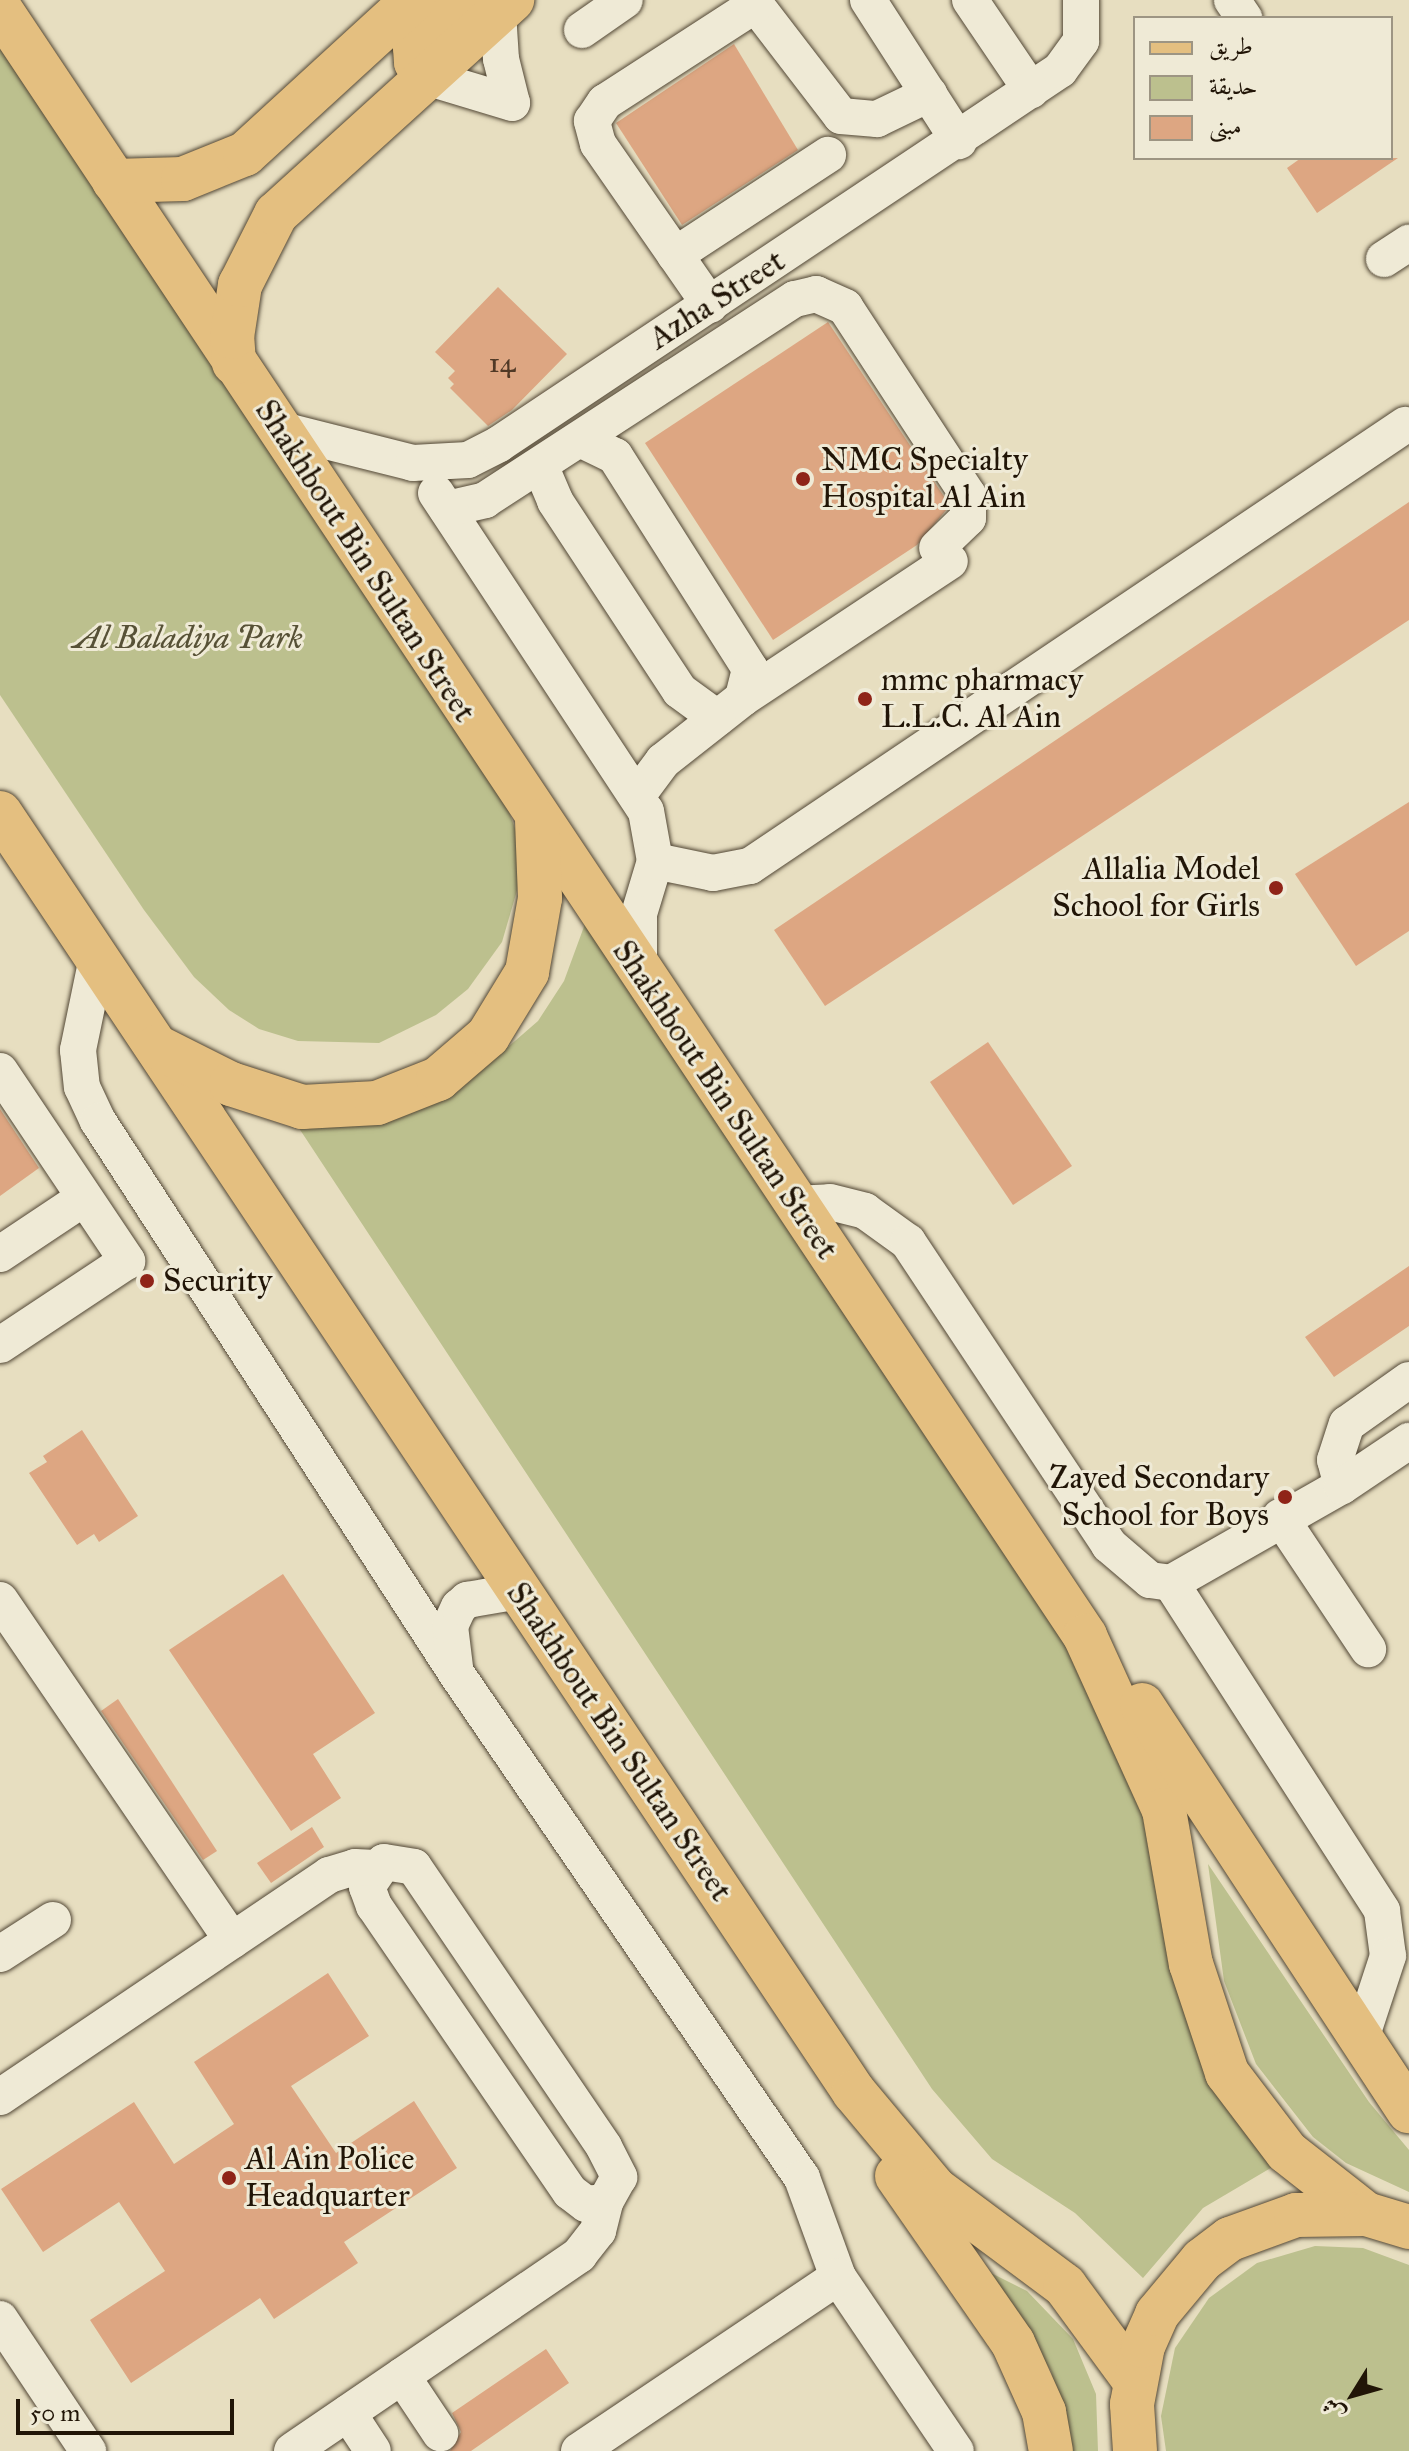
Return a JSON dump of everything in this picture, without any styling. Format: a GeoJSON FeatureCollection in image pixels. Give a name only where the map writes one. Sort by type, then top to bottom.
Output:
{"type":"FeatureCollection","features":[{"type":"Feature","properties":{"kind":"main road"},"geometry":{"type":"LineString","coordinates":[[114,181],[183,179],[245,154],[413,0]]}},
{"type":"Feature","properties":{"kind":"main road"},"geometry":{"type":"LineString","coordinates":[[234,363],[232,337],[240,285],[276,214],[426,77],[489,4]]}},
{"type":"Feature","properties":{"kind":"main road","name":"Shakhbout Bin Sultan Street"},"geometry":{"type":"LineString","coordinates":[[0,9],[537,821],[1085,1636],[1164,1810],[1191,1964],[1227,2073],[1287,2152],[1366,2214]]}},
{"type":"Feature","properties":{"kind":"main road","name":"Shakhbout Bin Sultan Street"},"geometry":{"type":"LineString","coordinates":[[0,813],[854,2092],[935,2189],[1065,2286],[1134,2380]]}},
{"type":"Feature","properties":{"kind":"main road"},"geometry":{"type":"LineString","coordinates":[[155,1046],[231,1084],[302,1107],[377,1103],[438,1079],[488,1036],[527,972],[540,898],[537,821]]}},
{"type":"Feature","properties":{"kind":"main road"},"geometry":{"type":"LineString","coordinates":[[1085,1636],[1164,1736],[1409,2111]]}},
{"type":"Feature","properties":{"kind":"main road"},"geometry":{"type":"LineString","coordinates":[[854,2092],[909,2196],[1013,2343],[1044,2412],[1051,2451]]}},
{"type":"Feature","properties":{"kind":"main road"},"geometry":{"type":"LineString","coordinates":[[1135,2451],[1134,2380],[1157,2314],[1177,2285],[1211,2253],[1262,2224],[1296,2215],[1366,2214],[1409,2227]]}},
{"type":"Feature","properties":{"kind":"lane"},"geometry":{"type":"LineString","coordinates":[[582,30],[625,0]]}},
{"type":"Feature","properties":{"kind":"lane"},"geometry":{"type":"LineString","coordinates":[[868,0],[959,141]]}},
{"type":"Feature","properties":{"kind":"lane"},"geometry":{"type":"LineString","coordinates":[[970,0],[1031,90]]}},
{"type":"Feature","properties":{"kind":"lane","name":"Azha Street"},"geometry":{"type":"LineString","coordinates":[[278,429],[413,463],[468,460],[499,444],[959,141],[1031,90],[1076,52],[1085,29],[1081,0]]}},
{"type":"Feature","properties":{"kind":"lane"},"geometry":{"type":"LineString","coordinates":[[710,305],[598,144],[592,121],[605,102],[753,2],[841,116],[877,119],[929,94]]}},
{"type":"Feature","properties":{"kind":"lane"},"geometry":{"type":"LineString","coordinates":[[426,77],[512,103],[489,4]]}},
{"type":"Feature","properties":{"kind":"lane"},"geometry":{"type":"LineString","coordinates":[[675,255],[828,155]]}},
{"type":"Feature","properties":{"kind":"lane"},"geometry":{"type":"LineString","coordinates":[[447,509],[485,500],[795,299],[827,296],[845,307],[968,495],[968,518],[943,554],[730,708],[663,761],[637,796]]}},
{"type":"Feature","properties":{"kind":"lane"},"geometry":{"type":"LineString","coordinates":[[655,861],[713,873],[750,866],[1405,425]]}},
{"type":"Feature","properties":{"kind":"lane"},"geometry":{"type":"LineString","coordinates":[[580,439],[615,456],[745,659],[751,680],[730,708]]}},
{"type":"Feature","properties":{"kind":"lane"},"geometry":{"type":"LineString","coordinates":[[413,463],[447,509],[637,796],[652,827],[655,861],[639,914],[639,972]]}},
{"type":"Feature","properties":{"kind":"lane"},"geometry":{"type":"LineString","coordinates":[[540,465],[555,501],[680,691],[730,708]]}},
{"type":"Feature","properties":{"kind":"lane"},"geometry":{"type":"LineString","coordinates":[[97,958],[78,1050],[82,1087],[98,1121],[456,1673],[806,2185],[838,2277],[956,2451]]}},
{"type":"Feature","properties":{"kind":"lane"},"geometry":{"type":"LineString","coordinates":[[0,1071],[127,1261]]}},
{"type":"Feature","properties":{"kind":"lane"},"geometry":{"type":"LineString","coordinates":[[0,1254],[84,1198]]}},
{"type":"Feature","properties":{"kind":"lane"},"geometry":{"type":"LineString","coordinates":[[795,1204],[830,1202],[865,1211],[908,1242],[1109,1545],[1150,1580],[1171,1583],[1280,1517],[1342,1486],[1409,1441]]}},
{"type":"Feature","properties":{"kind":"lane"},"geometry":{"type":"LineString","coordinates":[[0,1345],[170,1231]]}},
{"type":"Feature","properties":{"kind":"lane"},"geometry":{"type":"LineString","coordinates":[[1342,1486],[1335,1460],[1347,1424],[1409,1380]]}},
{"type":"Feature","properties":{"kind":"lane"},"geometry":{"type":"LineString","coordinates":[[1280,1517],[1368,1649]]}},
{"type":"Feature","properties":{"kind":"lane"},"geometry":{"type":"LineString","coordinates":[[394,1577],[429,1593],[467,1600],[519,1591]]}},
{"type":"Feature","properties":{"kind":"lane"},"geometry":{"type":"LineString","coordinates":[[1171,1583],[1375,1898],[1386,1926],[1388,1956],[1361,2038]]}},
{"type":"Feature","properties":{"kind":"lane"},"geometry":{"type":"LineString","coordinates":[[0,1600],[232,1940]]}},
{"type":"Feature","properties":{"kind":"lane"},"geometry":{"type":"LineString","coordinates":[[456,1673],[450,1626],[467,1600]]}},
{"type":"Feature","properties":{"kind":"lane"},"geometry":{"type":"LineString","coordinates":[[0,2097],[329,1875],[355,1867],[376,1868],[405,1862],[443,1908],[611,2158],[618,2187],[605,2202],[598,2231],[579,2255],[292,2451]]}},
{"type":"Feature","properties":{"kind":"lane"},"geometry":{"type":"LineString","coordinates":[[376,1868],[369,1897],[397,1940],[570,2192],[586,2204],[605,2202]]}},
{"type":"Feature","properties":{"kind":"lane"},"geometry":{"type":"LineString","coordinates":[[397,1940],[443,1908]]}},
{"type":"Feature","properties":{"kind":"lane"},"geometry":{"type":"LineString","coordinates":[[0,1954],[53,1920]]}},
{"type":"Feature","properties":{"kind":"lane"},"geometry":{"type":"LineString","coordinates":[[579,2451],[838,2277]]}},
{"type":"Feature","properties":{"kind":"lane"},"geometry":{"type":"LineString","coordinates":[[0,2319],[11,2358],[88,2451]]}},
{"type":"Feature","properties":{"kind":"lane"},"geometry":{"type":"LineString","coordinates":[[402,2376],[440,2433]]}},
{"type":"Feature","properties":{"kind":"lane"},"geometry":{"type":"LineString","coordinates":[[348,2413],[373,2451]]}},
{"type":"Feature","properties":{"kind":"green space","name":"Al Baladiya Park"},"geometry":{"type":"Polygon","coordinates":[[[0,11],[507,806],[520,843],[518,887],[502,942],[468,989],[436,1015],[379,1043],[298,1041],[259,1029],[229,1010],[194,977],[144,910],[0,695],[0,11]]]}},
{"type":"Feature","properties":{"kind":"green space"},"geometry":{"type":"Polygon","coordinates":[[[589,913],[1114,1695],[1184,1942],[1293,2155],[1203,2208],[1143,2278],[1075,2213],[992,2159],[932,2089],[289,1113],[479,1072],[538,1021],[564,981],[589,913]]]}},
{"type":"Feature","properties":{"kind":"green space"},"geometry":{"type":"Polygon","coordinates":[[[1208,1864],[1369,2102],[1409,2150],[1409,2192],[1346,2163],[1313,2137],[1256,2064],[1224,1981],[1208,1864]]]}},
{"type":"Feature","properties":{"kind":"green space"},"geometry":{"type":"Polygon","coordinates":[[[1315,2246],[1363,2248],[1409,2265],[1409,2451],[1166,2451],[1161,2416],[1175,2348],[1209,2298],[1257,2263],[1315,2246]]]}},
{"type":"Feature","properties":{"kind":"green space"},"geometry":{"type":"Polygon","coordinates":[[[987,2271],[1027,2291],[1073,2339],[1096,2394],[1098,2451],[1071,2451],[1051,2371],[987,2271]]]}},
{"type":"Feature","properties":{"kind":"building"},"geometry":{"type":"Polygon","coordinates":[[[734,44],[798,150],[682,225],[616,123],[734,44]]]}},
{"type":"Feature","properties":{"kind":"building"},"geometry":{"type":"Polygon","coordinates":[[[1398,158],[1317,213],[1287,168],[1298,160],[1398,158]]]}},
{"type":"Feature","properties":{"kind":"building"},"geometry":{"type":"Polygon","coordinates":[[[498,287],[567,354],[512,410],[488,426],[450,388],[454,384],[448,378],[455,371],[435,352],[498,287]]]}},
{"type":"Feature","properties":{"kind":"building","name":"NMC Specialty Hospital Al Ain"},"geometry":{"type":"Polygon","coordinates":[[[828,322],[947,501],[947,509],[917,545],[773,640],[645,443],[828,322]]]}},
{"type":"Feature","properties":{"kind":"building"},"geometry":{"type":"Polygon","coordinates":[[[1409,502],[1409,620],[825,1006],[774,930],[1409,502]]]}},
{"type":"Feature","properties":{"kind":"building"},"geometry":{"type":"Polygon","coordinates":[[[1409,802],[1409,931],[1356,966],[1295,874],[1409,802]]]}},
{"type":"Feature","properties":{"kind":"building"},"geometry":{"type":"Polygon","coordinates":[[[988,1042],[1072,1166],[1013,1205],[930,1082],[988,1042]]]}},
{"type":"Feature","properties":{"kind":"building"},"geometry":{"type":"Polygon","coordinates":[[[0,1109],[39,1168],[0,1196],[0,1109]]]}},
{"type":"Feature","properties":{"kind":"building"},"geometry":{"type":"Polygon","coordinates":[[[1409,1266],[1409,1326],[1334,1377],[1305,1337],[1409,1266]]]}},
{"type":"Feature","properties":{"kind":"building"},"geometry":{"type":"Polygon","coordinates":[[[82,1430],[138,1516],[99,1542],[94,1534],[77,1545],[29,1473],[47,1462],[43,1456],[82,1430]]]}},
{"type":"Feature","properties":{"kind":"building"},"geometry":{"type":"Polygon","coordinates":[[[283,1574],[375,1713],[313,1754],[341,1798],[291,1831],[169,1650],[283,1574]]]}},
{"type":"Feature","properties":{"kind":"building"},"geometry":{"type":"Polygon","coordinates":[[[118,1699],[217,1851],[203,1860],[101,1711],[118,1699]]]}},
{"type":"Feature","properties":{"kind":"building"},"geometry":{"type":"Polygon","coordinates":[[[312,1827],[324,1847],[271,1883],[257,1863],[312,1827]]]}},
{"type":"Feature","properties":{"kind":"building","name":"Al Ain Police Headquarter"},"geometry":{"type":"Polygon","coordinates":[[[328,1973],[369,2036],[291,2086],[336,2153],[414,2101],[457,2168],[344,2242],[358,2263],[274,2319],[260,2298],[131,2383],[90,2320],[165,2271],[119,2202],[43,2252],[1,2189],[134,2102],[174,2164],[234,2124],[194,2062],[328,1973]]]}},
{"type":"Feature","properties":{"kind":"building"},"geometry":{"type":"Polygon","coordinates":[[[546,2349],[569,2383],[471,2451],[450,2451],[461,2432],[452,2413],[546,2349]]]}},
{"type":"Feature","properties":{"kind":"place","name":"NMC Specialty Hospital Al Ain"},"geometry":{"type":"Point","coordinates":[803,479]}},
{"type":"Feature","properties":{"kind":"place","name":"mmc pharmacy L.L.C. Al Ain"},"geometry":{"type":"Point","coordinates":[865,699]}},
{"type":"Feature","properties":{"kind":"place","name":"Allalia Model School for Girls"},"geometry":{"type":"Point","coordinates":[1276,888]}},
{"type":"Feature","properties":{"kind":"place","name":"Security"},"geometry":{"type":"Point","coordinates":[147,1281]}},
{"type":"Feature","properties":{"kind":"place","name":"Zayed Secondary School for Boys"},"geometry":{"type":"Point","coordinates":[1285,1497]}},
{"type":"Feature","properties":{"kind":"place","name":"Al Ain Police Headquarter"},"geometry":{"type":"Point","coordinates":[229,2178]}}]}
